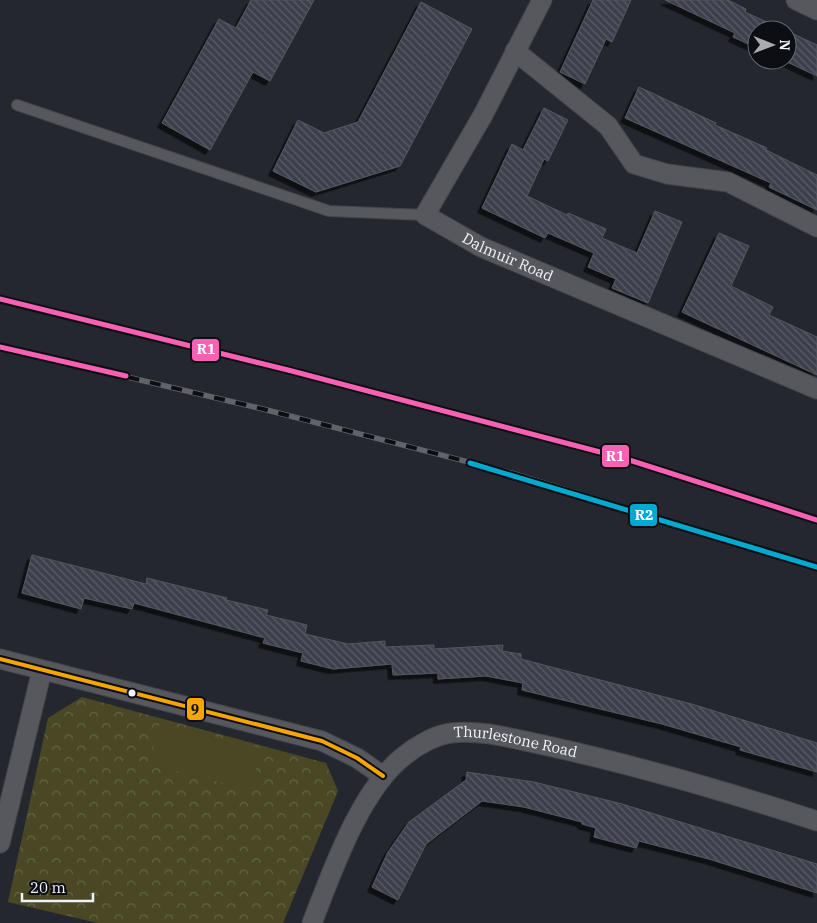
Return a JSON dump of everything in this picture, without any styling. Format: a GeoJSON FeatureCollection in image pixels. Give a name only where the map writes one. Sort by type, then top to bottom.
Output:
{"type":"FeatureCollection","features":[{"type":"Feature","properties":{"kind":"street"},"geometry":{"type":"LineString","coordinates":[[425,215],[483,115],[542,0]]}},
{"type":"Feature","properties":{"kind":"street"},"geometry":{"type":"LineString","coordinates":[[796,0],[817,10]]}},
{"type":"Feature","properties":{"kind":"street"},"geometry":{"type":"LineString","coordinates":[[515,51],[608,126],[634,164],[667,174],[728,182],[817,227]]}},
{"type":"Feature","properties":{"kind":"street","name":"Dalmuir Road"},"geometry":{"type":"LineString","coordinates":[[425,215],[481,247],[817,389]]}},
{"type":"Feature","properties":{"kind":"street"},"geometry":{"type":"LineString","coordinates":[[0,659],[322,741],[357,758],[383,776]]}},
{"type":"Feature","properties":{"kind":"street"},"geometry":{"type":"LineString","coordinates":[[0,843],[42,670]]}},
{"type":"Feature","properties":{"kind":"street","name":"Thurlestone Road"},"geometry":{"type":"LineString","coordinates":[[312,923],[362,807],[383,776],[404,756],[430,740],[450,733],[481,732],[569,751],[722,790],[817,822]]}},
{"type":"Feature","properties":{"kind":"lane"},"geometry":{"type":"LineString","coordinates":[[17,105],[329,211],[425,215]]}},
{"type":"Feature","properties":{"kind":"green space"},"geometry":{"type":"Polygon","coordinates":[[[82,697],[326,763],[338,791],[283,923],[98,923],[8,902],[48,718],[82,697]]]}},
{"type":"Feature","properties":{"kind":"green space"},"geometry":{"type":"Polygon","coordinates":[[[160,723],[261,748],[251,790],[149,764],[160,723]]]}},
{"type":"Feature","properties":{"kind":"building"},"geometry":{"type":"Polygon","coordinates":[[[251,0],[314,0],[270,81],[253,72],[210,150],[162,123],[219,19],[236,28],[251,0]]]}},
{"type":"Feature","properties":{"kind":"building"},"geometry":{"type":"Polygon","coordinates":[[[593,0],[631,0],[612,42],[606,39],[585,84],[560,72],[593,0]]]}},
{"type":"Feature","properties":{"kind":"building"},"geometry":{"type":"Polygon","coordinates":[[[665,0],[728,0],[746,9],[745,12],[762,20],[747,20],[747,43],[733,37],[735,33],[665,0]]]}},
{"type":"Feature","properties":{"kind":"building"},"geometry":{"type":"Polygon","coordinates":[[[421,2],[472,29],[400,166],[316,192],[273,171],[298,120],[324,133],[358,122],[421,2]]]}},
{"type":"Feature","properties":{"kind":"building"},"geometry":{"type":"Polygon","coordinates":[[[797,36],[817,45],[817,76],[797,67],[797,36]]]}},
{"type":"Feature","properties":{"kind":"building"},"geometry":{"type":"Polygon","coordinates":[[[639,87],[716,123],[715,125],[767,148],[766,150],[817,175],[817,210],[769,187],[771,183],[625,118],[639,87]]]}},
{"type":"Feature","properties":{"kind":"building"},"geometry":{"type":"Polygon","coordinates":[[[544,108],[568,120],[548,161],[544,159],[527,196],[567,215],[568,213],[606,229],[602,238],[637,253],[655,211],[682,222],[648,303],[612,288],[616,279],[588,267],[594,253],[548,233],[545,238],[482,208],[512,144],[523,150],[544,108]]]}},
{"type":"Feature","properties":{"kind":"building"},"geometry":{"type":"Polygon","coordinates":[[[719,233],[749,246],[731,286],[773,307],[769,315],[817,337],[817,375],[682,312],[719,233]]]}},
{"type":"Feature","properties":{"kind":"building"},"geometry":{"type":"Polygon","coordinates":[[[32,555],[146,584],[147,578],[227,598],[226,600],[268,610],[266,615],[307,625],[305,634],[348,644],[385,641],[385,647],[434,645],[434,649],[503,645],[502,651],[521,654],[521,659],[695,705],[817,743],[817,772],[740,750],[741,747],[662,724],[522,690],[523,683],[486,676],[438,679],[438,673],[393,675],[392,664],[333,669],[301,661],[303,653],[263,643],[265,638],[134,603],[132,609],[84,598],[81,609],[22,593],[32,555]]]}},
{"type":"Feature","properties":{"kind":"building"},"geometry":{"type":"Polygon","coordinates":[[[467,772],[534,782],[622,804],[817,864],[817,893],[709,859],[639,841],[636,848],[594,837],[596,828],[582,824],[582,822],[524,807],[482,801],[426,844],[398,900],[372,887],[388,852],[409,822],[466,780],[467,772]]]}},
{"type":"Feature","properties":{"kind":"railway"},"geometry":{"type":"LineString","coordinates":[[0,299],[288,370],[623,458],[817,520]]}},
{"type":"Feature","properties":{"kind":"railway"},"geometry":{"type":"LineString","coordinates":[[0,347],[263,409],[511,473],[817,567]]}},
{"type":"Feature","properties":{"kind":"transit line","name":"R1"},"geometry":{"type":"LineString","coordinates":[[0,299],[288,370],[623,458],[817,520]]}},
{"type":"Feature","properties":{"kind":"transit line","name":"R1"},"geometry":{"type":"LineString","coordinates":[[0,347],[126,376]]}},
{"type":"Feature","properties":{"kind":"transit line","name":"R2"},"geometry":{"type":"LineString","coordinates":[[470,463],[817,567]]}},
{"type":"Feature","properties":{"kind":"transit line","name":"9"},"geometry":{"type":"LineString","coordinates":[[0,659],[322,741],[357,758],[383,776]]}}]}
